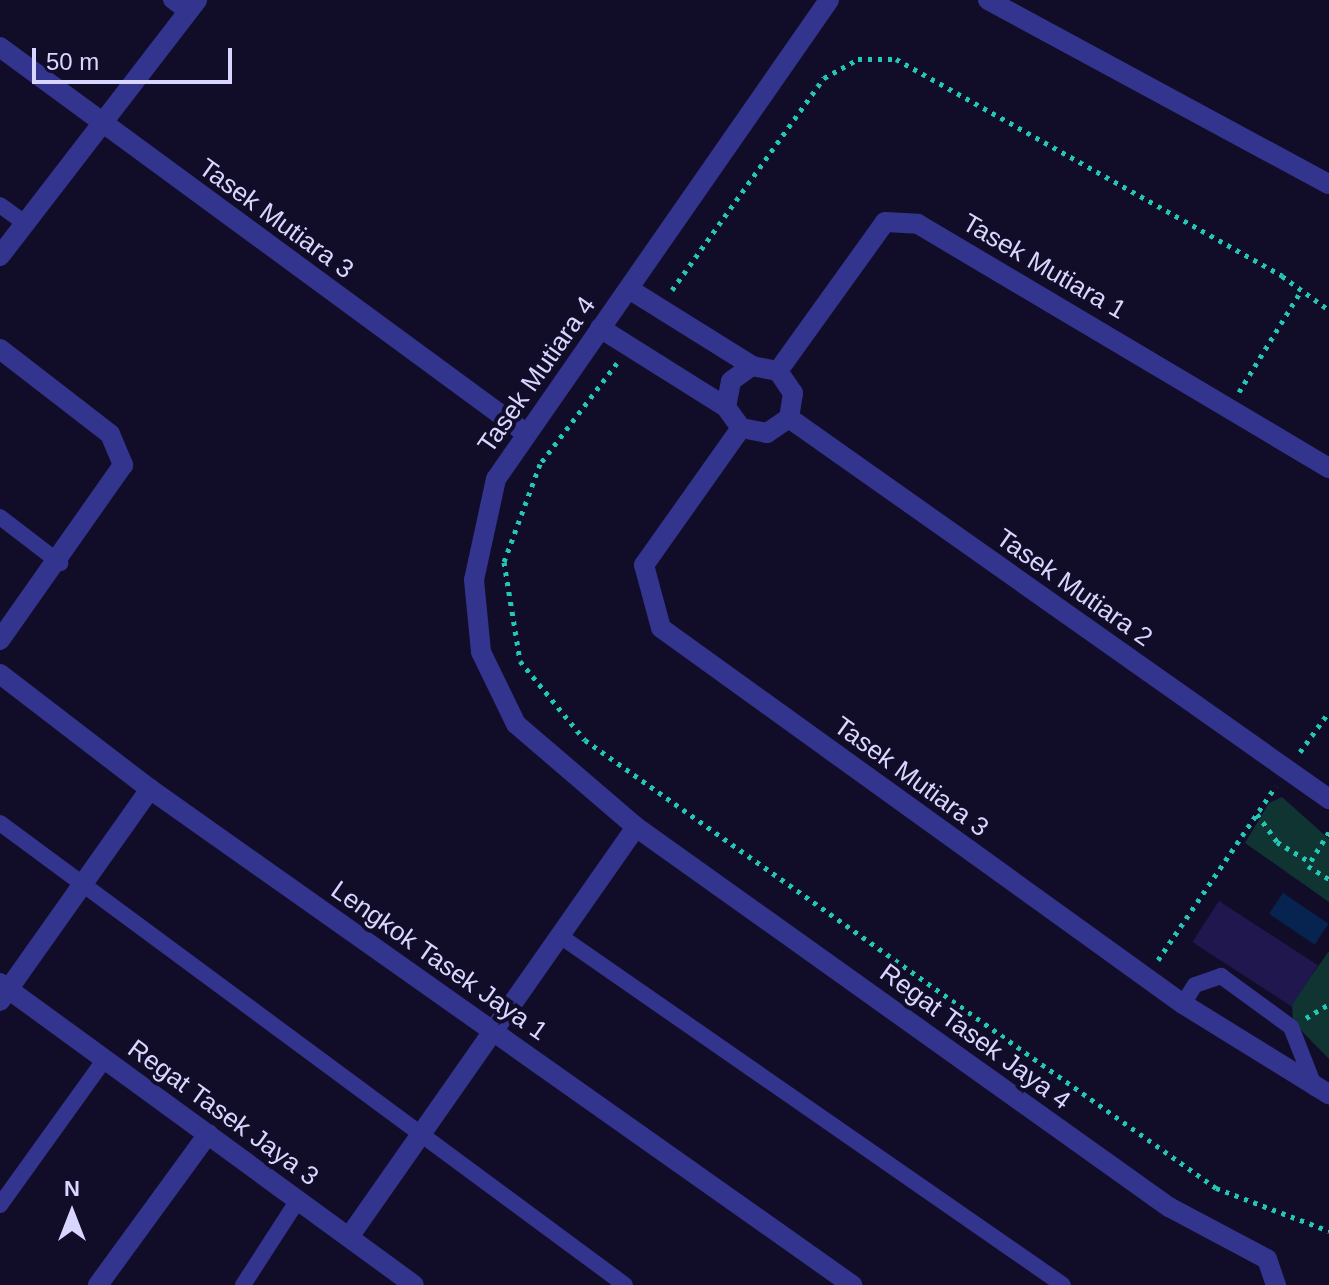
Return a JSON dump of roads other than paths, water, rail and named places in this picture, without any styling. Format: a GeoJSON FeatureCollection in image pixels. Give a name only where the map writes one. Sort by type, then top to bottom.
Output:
{"type":"FeatureCollection","features":[{"type":"Feature","properties":{"kind":"street","name":"Tasek Mutiara 4"},"geometry":{"type":"LineString","coordinates":[[636,827],[516,724],[481,652],[474,580],[496,479],[523,431],[629,289],[829,0]]}},
{"type":"Feature","properties":{"kind":"street"},"geometry":{"type":"LineString","coordinates":[[988,0],[1009,6],[1329,184]]}},
{"type":"Feature","properties":{"kind":"street"},"geometry":{"type":"LineString","coordinates":[[0,256],[101,124],[185,4]]}},
{"type":"Feature","properties":{"kind":"street","name":"Tasek Mutiara 3"},"geometry":{"type":"LineString","coordinates":[[0,47],[523,431]]}},
{"type":"Feature","properties":{"kind":"street","name":"Tasek Mutiara 1"},"geometry":{"type":"LineString","coordinates":[[778,371],[885,222],[918,224],[1231,405],[1329,468]]}},
{"type":"Feature","properties":{"kind":"street"},"geometry":{"type":"LineString","coordinates":[[600,328],[726,407],[741,428],[767,433],[789,418],[793,393],[778,371],[752,366],[629,289]]}},
{"type":"Feature","properties":{"kind":"street"},"geometry":{"type":"LineString","coordinates":[[0,349],[110,434],[123,465],[60,563],[0,640]]}},
{"type":"Feature","properties":{"kind":"street"},"geometry":{"type":"LineString","coordinates":[[726,407],[731,381],[752,366]]}},
{"type":"Feature","properties":{"kind":"street","name":"Tasek Mutiara 2"},"geometry":{"type":"LineString","coordinates":[[789,418],[1329,799]]}},
{"type":"Feature","properties":{"kind":"street","name":"Tasek Mutiara 3"},"geometry":{"type":"LineString","coordinates":[[741,428],[655,540],[644,565],[661,628],[1183,1004],[1322,1092]]}},
{"type":"Feature","properties":{"kind":"street","name":"Lengkok Tasek Jaya 1"},"geometry":{"type":"LineString","coordinates":[[0,674],[150,789],[852,1285]]}},
{"type":"Feature","properties":{"kind":"street"},"geometry":{"type":"LineString","coordinates":[[3,991],[150,789]]}},
{"type":"Feature","properties":{"kind":"street"},"geometry":{"type":"LineString","coordinates":[[349,1237],[636,827]]}},
{"type":"Feature","properties":{"kind":"street","name":"Regat Tasek Jaya 4"},"geometry":{"type":"LineString","coordinates":[[636,827],[1169,1207],[1267,1259],[1276,1266],[1276,1285]]}},
{"type":"Feature","properties":{"kind":"street","name":"Regat Tasek Jaya 3"},"geometry":{"type":"LineString","coordinates":[[3,991],[105,1059],[349,1237],[406,1283]]}},
{"type":"Feature","properties":{"kind":"street"},"geometry":{"type":"LineString","coordinates":[[98,1285],[208,1134]]}},
{"type":"Feature","properties":{"kind":"lane"},"geometry":{"type":"LineString","coordinates":[[0,205],[25,223]]}},
{"type":"Feature","properties":{"kind":"lane"},"geometry":{"type":"LineString","coordinates":[[0,517],[60,563]]}},
{"type":"Feature","properties":{"kind":"lane"},"geometry":{"type":"LineString","coordinates":[[0,823],[81,887],[625,1285]]}},
{"type":"Feature","properties":{"kind":"lane"},"geometry":{"type":"LineString","coordinates":[[560,936],[1063,1285]]}},
{"type":"Feature","properties":{"kind":"lane"},"geometry":{"type":"LineString","coordinates":[[1183,1004],[1195,985],[1221,976],[1291,1027],[1322,1092]]}},
{"type":"Feature","properties":{"kind":"lane"},"geometry":{"type":"LineString","coordinates":[[0,1205],[105,1059]]}},
{"type":"Feature","properties":{"kind":"lane"},"geometry":{"type":"LineString","coordinates":[[243,1285],[298,1200]]}},
{"type":"Feature","properties":{"kind":"water"},"geometry":{"type":"Polygon","coordinates":[[[1283,893],[1329,924],[1315,944],[1269,914],[1283,893]]]}}]}
